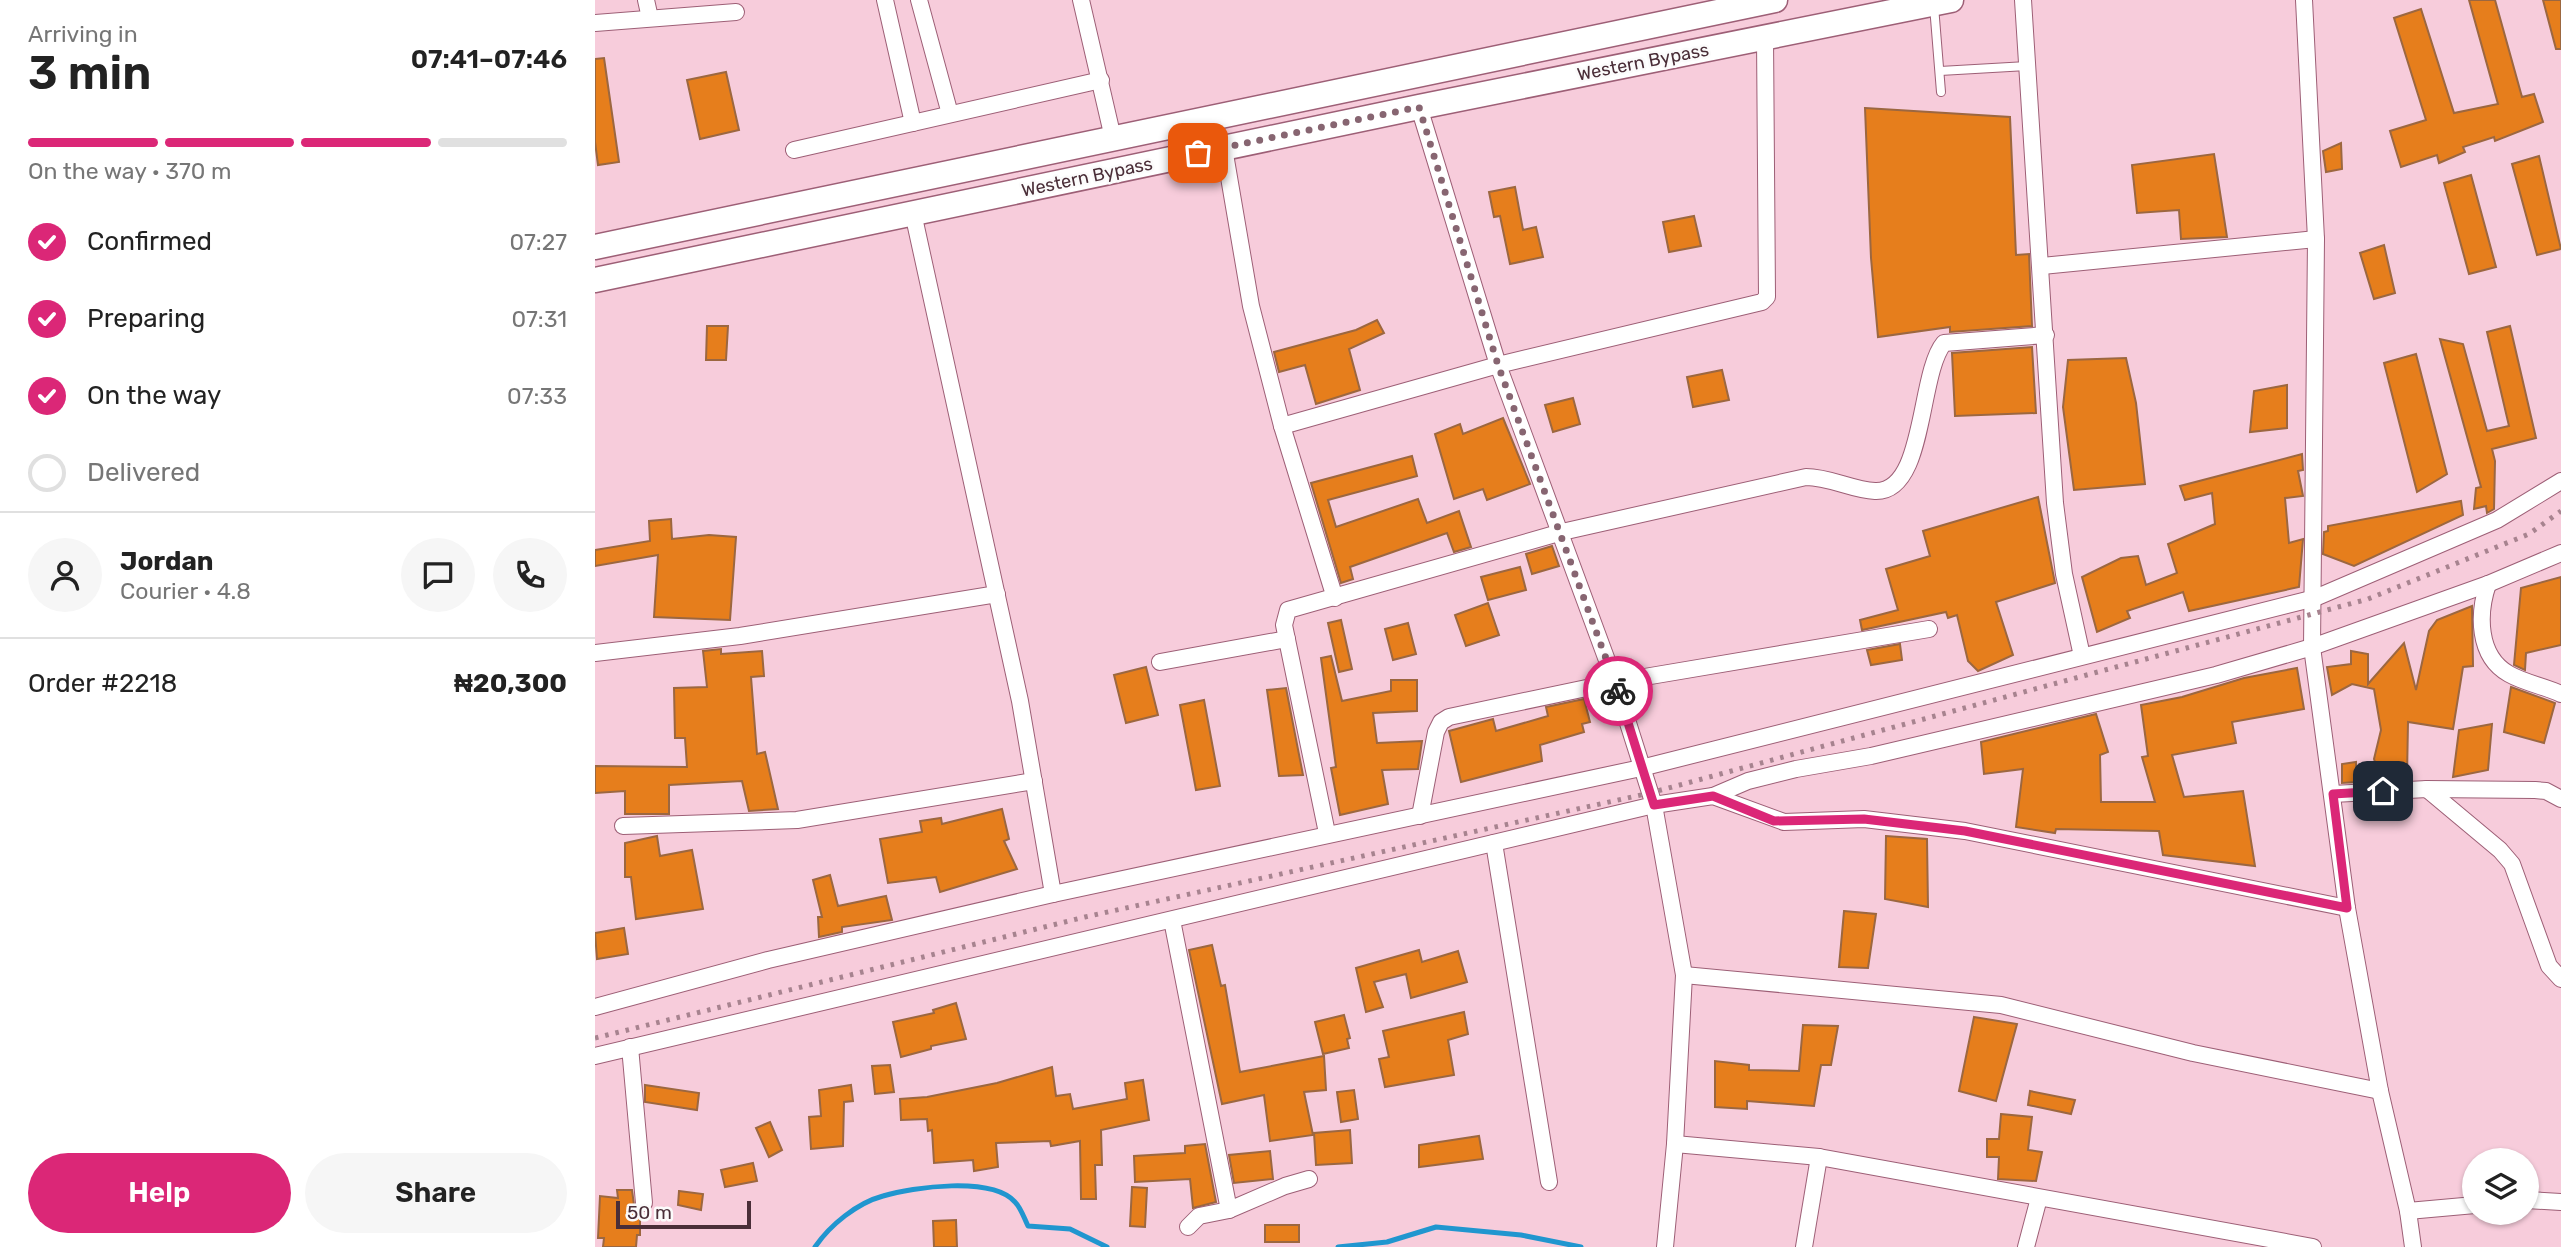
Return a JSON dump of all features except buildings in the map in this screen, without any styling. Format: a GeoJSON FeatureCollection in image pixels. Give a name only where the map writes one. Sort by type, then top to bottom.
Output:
{"type":"FeatureCollection","features":[{"type":"Feature","properties":{"kind":"main road","name":"Western Bypass"},"geometry":{"type":"LineString","coordinates":[[595,247],[1775,0]]}},
{"type":"Feature","properties":{"kind":"main road","name":"Western Bypass"},"geometry":{"type":"LineString","coordinates":[[595,280],[1419,107],[1942,2]]}},
{"type":"Feature","properties":{"kind":"street"},"geometry":{"type":"LineString","coordinates":[[646,0],[650,18]]}},
{"type":"Feature","properties":{"kind":"street"},"geometry":{"type":"LineString","coordinates":[[885,0],[913,123]]}},
{"type":"Feature","properties":{"kind":"street"},"geometry":{"type":"LineString","coordinates":[[919,0],[950,114]]}},
{"type":"Feature","properties":{"kind":"street"},"geometry":{"type":"LineString","coordinates":[[1081,0],[1113,138]]}},
{"type":"Feature","properties":{"kind":"street"},"geometry":{"type":"LineString","coordinates":[[2304,0],[2316,239],[2315,598],[2312,647],[2347,908],[2380,1091],[2408,1211],[2413,1247]]}},
{"type":"Feature","properties":{"kind":"street"},"geometry":{"type":"LineString","coordinates":[[2028,1],[2028,66],[2055,503],[2064,574],[2082,656]]}},
{"type":"Feature","properties":{"kind":"street"},"geometry":{"type":"LineString","coordinates":[[595,23],[736,12]]}},
{"type":"Feature","properties":{"kind":"street"},"geometry":{"type":"LineString","coordinates":[[1282,426],[1498,365],[1755,304],[1767,297],[1765,38]]}},
{"type":"Feature","properties":{"kind":"street"},"geometry":{"type":"LineString","coordinates":[[794,150],[1101,80]]}},
{"type":"Feature","properties":{"kind":"street"},"geometry":{"type":"LineString","coordinates":[[1419,107],[1498,365],[1562,532],[1615,682],[1654,805],[1684,975],[1675,1144],[1665,1247]]}},
{"type":"Feature","properties":{"kind":"street"},"geometry":{"type":"LineString","coordinates":[[1224,148],[1251,306],[1282,426],[1335,598]]}},
{"type":"Feature","properties":{"kind":"street"},"geometry":{"type":"LineString","coordinates":[[913,213],[997,594],[1034,780],[1053,894]]}},
{"type":"Feature","properties":{"kind":"street"},"geometry":{"type":"LineString","coordinates":[[2042,266],[2316,239]]}},
{"type":"Feature","properties":{"kind":"street"},"geometry":{"type":"LineString","coordinates":[[1327,833],[1286,639],[1284,625],[1288,610],[1562,532],[1806,477],[1822,477],[1877,491],[1896,485],[1910,465],[1934,361],[1944,343],[2046,335]]}},
{"type":"Feature","properties":{"kind":"street"},"geometry":{"type":"LineString","coordinates":[[595,1007],[768,960],[1053,894],[1327,833],[1420,816],[1641,768],[2315,598],[2497,520],[2561,481]]}},
{"type":"Feature","properties":{"kind":"street"},"geometry":{"type":"LineString","coordinates":[[595,1056],[1654,805],[1713,796],[1748,781],[1796,769],[1871,756],[2216,675],[2312,647],[2488,584],[2561,553]]}},
{"type":"Feature","properties":{"kind":"street"},"geometry":{"type":"LineString","coordinates":[[2488,584],[2480,606],[2481,627],[2497,664],[2509,674],[2561,694]]}},
{"type":"Feature","properties":{"kind":"street"},"geometry":{"type":"LineString","coordinates":[[595,653],[740,636],[997,594]]}},
{"type":"Feature","properties":{"kind":"street"},"geometry":{"type":"LineString","coordinates":[[1420,816],[1441,722],[1448,717],[1615,682],[1929,629]]}},
{"type":"Feature","properties":{"kind":"street"},"geometry":{"type":"LineString","coordinates":[[1160,662],[1286,639]]}},
{"type":"Feature","properties":{"kind":"street"},"geometry":{"type":"LineString","coordinates":[[623,826],[797,820],[1034,780]]}},
{"type":"Feature","properties":{"kind":"street"},"geometry":{"type":"LineString","coordinates":[[2333,794],[2427,789],[2535,790],[2546,791],[2561,799]]}},
{"type":"Feature","properties":{"kind":"street"},"geometry":{"type":"LineString","coordinates":[[2427,789],[2501,850],[2512,864],[2549,966],[2561,979]]}},
{"type":"Feature","properties":{"kind":"street"},"geometry":{"type":"LineString","coordinates":[[1713,796],[1774,821],[1864,819],[1965,831],[2347,908]]}},
{"type":"Feature","properties":{"kind":"street"},"geometry":{"type":"LineString","coordinates":[[1494,843],[1549,1182]]}},
{"type":"Feature","properties":{"kind":"street"},"geometry":{"type":"LineString","coordinates":[[1172,920],[1229,1210]]}},
{"type":"Feature","properties":{"kind":"street"},"geometry":{"type":"LineString","coordinates":[[1684,975],[2001,1005],[2193,1053],[2380,1091]]}},
{"type":"Feature","properties":{"kind":"street"},"geometry":{"type":"LineString","coordinates":[[630,1047],[644,1203]]}},
{"type":"Feature","properties":{"kind":"street"},"geometry":{"type":"LineString","coordinates":[[1675,1144],[1819,1157],[2313,1247]]}},
{"type":"Feature","properties":{"kind":"street"},"geometry":{"type":"LineString","coordinates":[[1804,1247],[1819,1157]]}},
{"type":"Feature","properties":{"kind":"street"},"geometry":{"type":"LineString","coordinates":[[1188,1227],[1199,1216],[1229,1210],[1285,1186],[1309,1179]]}},
{"type":"Feature","properties":{"kind":"street"},"geometry":{"type":"LineString","coordinates":[[2026,1247],[2039,1198]]}},
{"type":"Feature","properties":{"kind":"street"},"geometry":{"type":"LineString","coordinates":[[2539,1201],[2561,1202]]}},
{"type":"Feature","properties":{"kind":"street"},"geometry":{"type":"LineString","coordinates":[[2408,1211],[2462,1206]]}},
{"type":"Feature","properties":{"kind":"lane"},"geometry":{"type":"LineString","coordinates":[[1941,92],[1942,2]]}},
{"type":"Feature","properties":{"kind":"lane"},"geometry":{"type":"LineString","coordinates":[[1940,71],[2028,66]]}},
{"type":"Feature","properties":{"kind":"waterway"},"geometry":{"type":"LineString","coordinates":[[815,1247],[845,1216],[873,1199],[913,1189],[952,1186],[971,1186],[1004,1194],[1017,1204],[1028,1226],[1070,1229],[1107,1247]]}},
{"type":"Feature","properties":{"kind":"waterway"},"geometry":{"type":"LineString","coordinates":[[1338,1247],[1387,1242],[1436,1227],[1521,1235],[1581,1247]]}},
{"type":"Feature","properties":{"kind":"railway"},"geometry":{"type":"LineString","coordinates":[[595,1038],[1085,917],[1650,793],[2368,599],[2529,534],[2561,511]]}},
{"type":"Feature","properties":{"kind":"way so far"},"geometry":{"type":"LineString","coordinates":[[1198,153],[1419,107],[1498,365],[1562,532],[1618,691]]}},
{"type":"Feature","properties":{"kind":"route"},"geometry":{"type":"LineString","coordinates":[[1618,691],[1654,805],[1713,796],[1774,821],[1864,819],[1965,831],[2347,908],[2333,794],[2383,791]]}}]}
